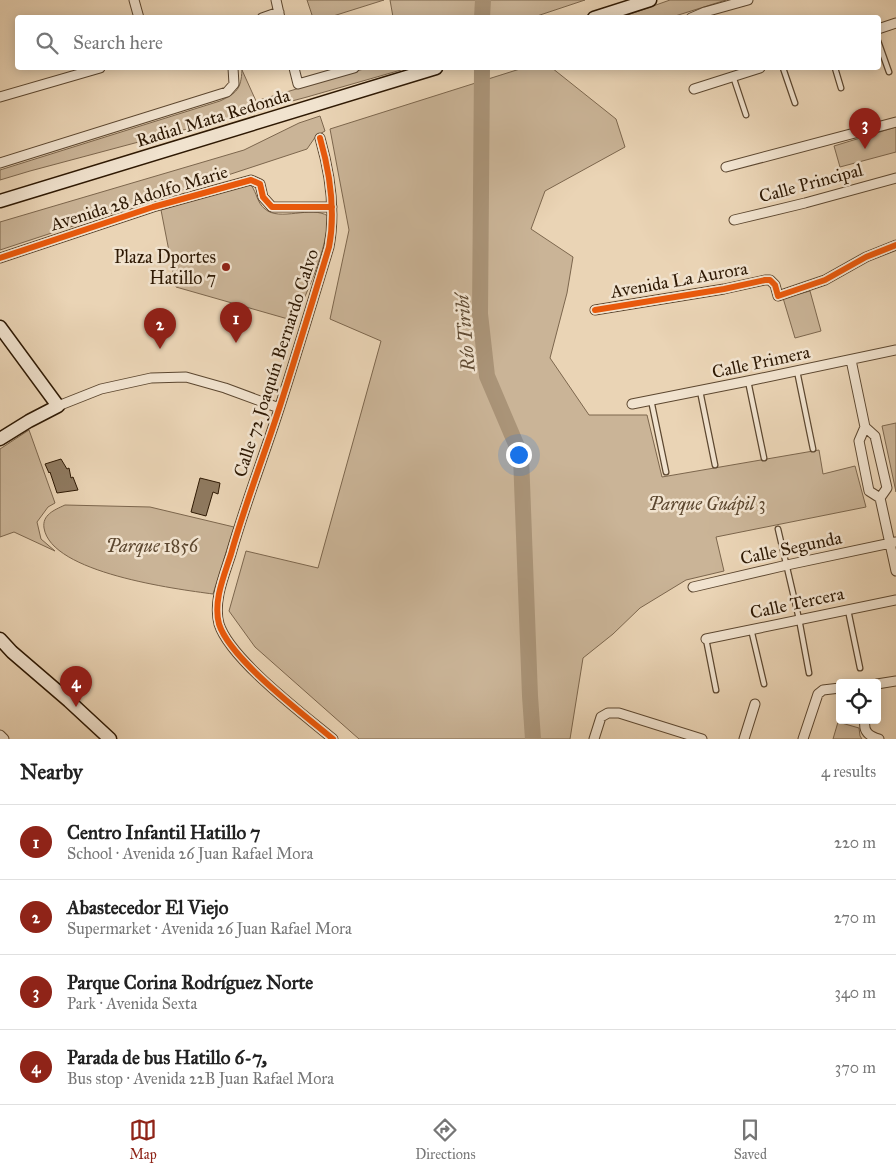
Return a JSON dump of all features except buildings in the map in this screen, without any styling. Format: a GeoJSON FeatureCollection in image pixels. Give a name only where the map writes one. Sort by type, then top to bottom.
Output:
{"type":"FeatureCollection","features":[{"type":"Feature","properties":{"kind":"main road"},"geometry":{"type":"LineString","coordinates":[[603,15],[650,0]]}},
{"type":"Feature","properties":{"kind":"main road","name":"Radial Mata Redonda"},"geometry":{"type":"LineString","coordinates":[[0,201],[429,70]]}},
{"type":"Feature","properties":{"kind":"main road"},"geometry":{"type":"LineString","coordinates":[[0,327],[58,406],[0,439]]}},
{"type":"Feature","properties":{"kind":"main road"},"geometry":{"type":"LineString","coordinates":[[0,639],[12,652],[110,739]]}},
{"type":"Feature","properties":{"kind":"street"},"geometry":{"type":"LineString","coordinates":[[134,0],[138,15]]}},
{"type":"Feature","properties":{"kind":"street"},"geometry":{"type":"LineString","coordinates":[[276,0],[280,15]]}},
{"type":"Feature","properties":{"kind":"street"},"geometry":{"type":"LineString","coordinates":[[700,15],[748,0]]}},
{"type":"Feature","properties":{"kind":"street"},"geometry":{"type":"LineString","coordinates":[[881,28],[896,23]]}},
{"type":"Feature","properties":{"kind":"street"},"geometry":{"type":"LineString","coordinates":[[0,97],[93,70]]}},
{"type":"Feature","properties":{"kind":"street"},"geometry":{"type":"LineString","coordinates":[[0,163],[226,92],[234,84],[232,70]]}},
{"type":"Feature","properties":{"kind":"street"},"geometry":{"type":"LineString","coordinates":[[294,70],[298,84],[347,70]]}},
{"type":"Feature","properties":{"kind":"street"},"geometry":{"type":"LineString","coordinates":[[694,89],[753,70]]}},
{"type":"Feature","properties":{"kind":"street"},"geometry":{"type":"LineString","coordinates":[[726,167],[896,122]]}},
{"type":"Feature","properties":{"kind":"street","name":"Calle 72 Joaquín Bernardo Calvo"},"geometry":{"type":"LineString","coordinates":[[320,138],[328,164],[332,207],[333,226],[329,247],[279,408],[239,525],[218,595],[217,612],[226,640],[234,650],[280,694],[333,739]]}},
{"type":"Feature","properties":{"kind":"street","name":"Calle Principal"},"geometry":{"type":"LineString","coordinates":[[734,220],[896,178]]}},
{"type":"Feature","properties":{"kind":"street","name":"Avenida 28 Adolfo Marie"},"geometry":{"type":"LineString","coordinates":[[0,258],[153,207],[252,180],[260,184],[263,197],[272,207],[332,207]]}},
{"type":"Feature","properties":{"kind":"street","name":"Avenida La Aurora"},"geometry":{"type":"LineString","coordinates":[[595,310],[724,290],[765,280],[770,280],[776,285],[778,296],[825,280],[866,257],[896,245]]}},
{"type":"Feature","properties":{"kind":"street","name":"Calle Primera"},"geometry":{"type":"LineString","coordinates":[[632,404],[896,350]]}},
{"type":"Feature","properties":{"kind":"street"},"geometry":{"type":"LineString","coordinates":[[851,360],[865,427],[859,441],[869,490],[880,498],[893,543],[896,571]]}},
{"type":"Feature","properties":{"kind":"street"},"geometry":{"type":"LineString","coordinates":[[58,406],[101,389],[151,378],[186,377],[225,388],[279,408]]}},
{"type":"Feature","properties":{"kind":"street"},"geometry":{"type":"LineString","coordinates":[[865,427],[875,436],[887,488],[880,498]]}},
{"type":"Feature","properties":{"kind":"street","name":"Calle Segunda"},"geometry":{"type":"LineString","coordinates":[[693,587],[893,543]]}},
{"type":"Feature","properties":{"kind":"street","name":"Calle Tercera"},"geometry":{"type":"LineString","coordinates":[[706,639],[848,608],[896,600]]}},
{"type":"Feature","properties":{"kind":"street"},"geometry":{"type":"LineString","coordinates":[[881,683],[896,681]]}},
{"type":"Feature","properties":{"kind":"street"},"geometry":{"type":"LineString","coordinates":[[803,739],[818,694],[823,690],[836,688]]}},
{"type":"Feature","properties":{"kind":"street"},"geometry":{"type":"LineString","coordinates":[[744,739],[755,704]]}},
{"type":"Feature","properties":{"kind":"street"},"geometry":{"type":"LineString","coordinates":[[594,739],[601,717],[608,713],[619,713],[702,739]]}},
{"type":"Feature","properties":{"kind":"street"},"geometry":{"type":"LineString","coordinates":[[864,724],[866,732],[871,737],[879,739]]}},
{"type":"Feature","properties":{"kind":"street"},"geometry":{"type":"LineString","coordinates":[[0,736],[4,739]]}},
{"type":"Feature","properties":{"kind":"lane"},"geometry":{"type":"LineString","coordinates":[[881,49],[889,72]]}},
{"type":"Feature","properties":{"kind":"lane"},"geometry":{"type":"LineString","coordinates":[[784,70],[795,103]]}},
{"type":"Feature","properties":{"kind":"lane"},"geometry":{"type":"LineString","coordinates":[[836,70],[841,88]]}},
{"type":"Feature","properties":{"kind":"lane"},"geometry":{"type":"LineString","coordinates":[[733,76],[746,115]]}},
{"type":"Feature","properties":{"kind":"lane"},"geometry":{"type":"LineString","coordinates":[[797,371],[813,449]]}},
{"type":"Feature","properties":{"kind":"lane"},"geometry":{"type":"LineString","coordinates":[[748,381],[764,458]]}},
{"type":"Feature","properties":{"kind":"lane"},"geometry":{"type":"LineString","coordinates":[[700,391],[715,465]]}},
{"type":"Feature","properties":{"kind":"lane"},"geometry":{"type":"LineString","coordinates":[[651,400],[666,472]]}},
{"type":"Feature","properties":{"kind":"lane"},"geometry":{"type":"LineString","coordinates":[[778,529],[799,619],[809,673]]}},
{"type":"Feature","properties":{"kind":"lane"},"geometry":{"type":"LineString","coordinates":[[848,608],[860,668]]}},
{"type":"Feature","properties":{"kind":"lane"},"geometry":{"type":"LineString","coordinates":[[751,629],[764,684]]}},
{"type":"Feature","properties":{"kind":"lane"},"geometry":{"type":"LineString","coordinates":[[706,639],[716,690]]}},
{"type":"Feature","properties":{"kind":"green space"},"geometry":{"type":"Polygon","coordinates":[[[307,0],[384,0],[336,15],[312,15],[307,0]]]}},
{"type":"Feature","properties":{"kind":"green space"},"geometry":{"type":"Polygon","coordinates":[[[390,0],[585,0],[540,15],[393,15],[390,0]]]}},
{"type":"Feature","properties":{"kind":"green space"},"geometry":{"type":"Polygon","coordinates":[[[670,0],[726,0],[678,15],[628,15],[670,0]]]}},
{"type":"Feature","properties":{"kind":"green space"},"geometry":{"type":"Polygon","coordinates":[[[242,70],[256,101],[360,70],[401,70],[0,180],[0,170],[220,101],[237,90],[241,82],[242,70]]]}},
{"type":"Feature","properties":{"kind":"green space","name":"Parque Guápil 3"},"geometry":{"type":"Polygon","coordinates":[[[517,70],[555,70],[616,119],[625,147],[545,191],[531,229],[573,257],[567,293],[550,358],[589,415],[647,415],[662,477],[819,450],[823,474],[855,466],[866,507],[716,537],[724,571],[686,580],[640,608],[613,634],[583,658],[570,739],[359,739],[255,647],[229,611],[246,551],[318,568],[381,341],[330,319],[349,230],[330,129],[517,70]]]}},
{"type":"Feature","properties":{"kind":"green space"},"geometry":{"type":"Polygon","coordinates":[[[320,116],[325,131],[316,136],[307,149],[0,250],[0,222],[244,150],[299,123],[320,116]]]}},
{"type":"Feature","properties":{"kind":"green space"},"geometry":{"type":"Polygon","coordinates":[[[896,127],[896,152],[840,167],[834,146],[896,127]]]}},
{"type":"Feature","properties":{"kind":"green space"},"geometry":{"type":"Polygon","coordinates":[[[245,184],[251,185],[260,204],[271,213],[313,212],[328,216],[321,256],[295,321],[176,287],[161,210],[245,184]]]}},
{"type":"Feature","properties":{"kind":"green space"},"geometry":{"type":"Polygon","coordinates":[[[810,291],[821,331],[795,338],[783,298],[810,291]]]}},
{"type":"Feature","properties":{"kind":"green space"},"geometry":{"type":"Polygon","coordinates":[[[896,423],[896,492],[882,426],[896,423]]]}},
{"type":"Feature","properties":{"kind":"green space","name":"Parque 1856"},"geometry":{"type":"Polygon","coordinates":[[[29,430],[55,503],[48,507],[37,522],[41,539],[55,551],[14,532],[0,537],[0,449],[29,430]]]}},
{"type":"Feature","properties":{"kind":"green space","name":"Parque 1856"},"geometry":{"type":"Polygon","coordinates":[[[65,505],[150,507],[234,527],[213,594],[145,583],[117,576],[68,557],[52,544],[44,528],[47,516],[65,505]]]}},
{"type":"Feature","properties":{"kind":"green space"},"geometry":{"type":"Polygon","coordinates":[[[837,724],[845,724],[859,728],[862,739],[833,739],[837,724]]]}},
{"type":"Feature","properties":{"kind":"waterway","name":"Río Tiribí"},"geometry":{"type":"LineString","coordinates":[[482,15],[483,0]]}},
{"type":"Feature","properties":{"kind":"waterway","name":"Río Tiribí"},"geometry":{"type":"LineString","coordinates":[[482,70],[480,314],[487,376],[521,456],[533,739]]}},
{"type":"Feature","properties":{"kind":"cycle path"},"geometry":{"type":"LineString","coordinates":[[320,138],[331,192],[332,219],[329,247],[280,406],[242,517],[217,606],[219,624],[237,653],[269,685],[333,739]]}},
{"type":"Feature","properties":{"kind":"cycle path"},"geometry":{"type":"LineString","coordinates":[[0,258],[153,207],[251,180],[260,184],[263,197],[272,207],[332,207]]}},
{"type":"Feature","properties":{"kind":"cycle path"},"geometry":{"type":"LineString","coordinates":[[595,310],[724,289],[765,280],[770,280],[775,285],[778,296],[825,280],[866,257],[896,245]]}},
{"type":"Feature","properties":{"kind":"place","name":"Parque Corina Rodríguez Norte"},"geometry":{"type":"Point","coordinates":[865,149]}},
{"type":"Feature","properties":{"kind":"place","name":"Plaza Dportes Hatillo 7"},"geometry":{"type":"Point","coordinates":[226,267]}},
{"type":"Feature","properties":{"kind":"place","name":"Centro Infantil Hatillo 7"},"geometry":{"type":"Point","coordinates":[236,343]}},
{"type":"Feature","properties":{"kind":"place","name":"Abastecedor El Viejo"},"geometry":{"type":"Point","coordinates":[160,349]}},
{"type":"Feature","properties":{"kind":"place","name":"Parada de bus Hatillo 6-7,"},"geometry":{"type":"Point","coordinates":[76,707]}}]}
